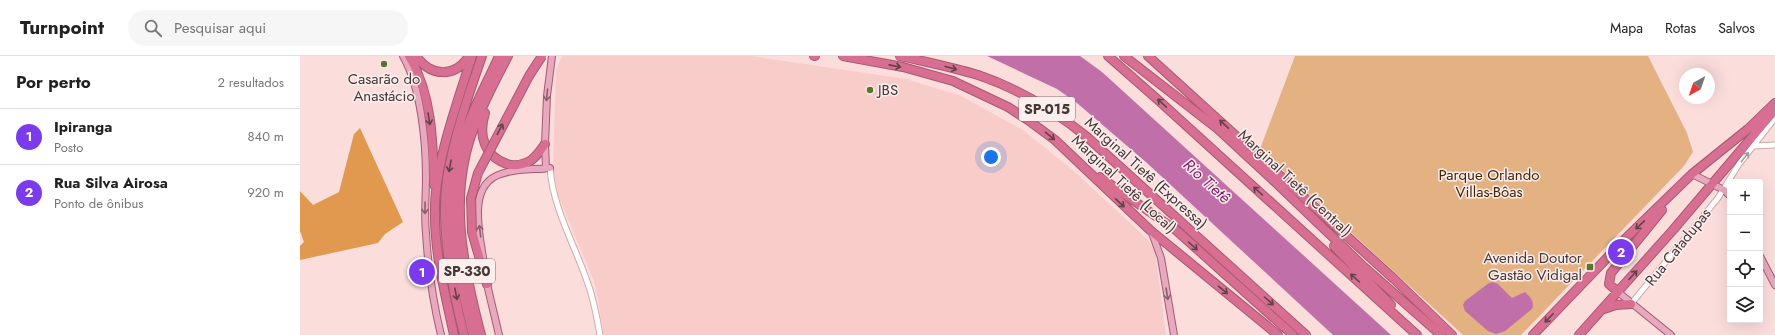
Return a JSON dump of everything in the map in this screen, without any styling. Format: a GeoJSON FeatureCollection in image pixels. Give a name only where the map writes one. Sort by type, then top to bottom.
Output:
{"type":"FeatureCollection","features":[{"type":"Feature","properties":{"kind":"highway"},"geometry":{"type":"LineString","coordinates":[[409,56],[418,73],[428,108],[432,140],[440,270],[454,335]]}},
{"type":"Feature","properties":{"kind":"highway"},"geometry":{"type":"LineString","coordinates":[[416,56],[426,67],[447,72],[458,69],[469,56]]}},
{"type":"Feature","properties":{"kind":"highway"},"geometry":{"type":"LineString","coordinates":[[435,208],[442,162],[449,132],[472,56]]}},
{"type":"Feature","properties":{"kind":"highway"},"geometry":{"type":"LineString","coordinates":[[464,335],[449,256],[446,228],[447,180],[482,56]]}},
{"type":"Feature","properties":{"kind":"highway"},"geometry":{"type":"LineString","coordinates":[[473,335],[458,270],[451,208],[462,129],[499,56]]}},
{"type":"Feature","properties":{"kind":"highway","name":"SP-330"},"geometry":{"type":"LineString","coordinates":[[481,335],[463,252],[459,206],[466,154],[474,126],[508,56]]}},
{"type":"Feature","properties":{"kind":"highway"},"geometry":{"type":"LineString","coordinates":[[487,284],[472,232],[471,198],[478,173],[529,76],[542,56]]}},
{"type":"Feature","properties":{"kind":"highway","name":"Marginal Tietê (Local)"},"geometry":{"type":"LineString","coordinates":[[843,56],[915,70],[970,88],[1028,120],[1055,140],[1083,165],[1150,230],[1278,335]]}},
{"type":"Feature","properties":{"kind":"highway","name":"Marginal Tietê (Expressa)"},"geometry":{"type":"LineString","coordinates":[[900,56],[978,75],[1032,100],[1060,117],[1087,137],[1306,335]]}},
{"type":"Feature","properties":{"kind":"highway"},"geometry":{"type":"LineString","coordinates":[[1108,56],[1416,334]]}},
{"type":"Feature","properties":{"kind":"highway","name":"Marginal Tietê (Central)"},"geometry":{"type":"LineString","coordinates":[[1124,56],[1218,130],[1441,335]]}},
{"type":"Feature","properties":{"kind":"highway"},"geometry":{"type":"LineString","coordinates":[[1148,56],[1452,335]]}},
{"type":"Feature","properties":{"kind":"highway"},"geometry":{"type":"LineString","coordinates":[[492,88],[481,125],[485,146],[491,155],[500,161],[511,165],[520,165],[534,158],[545,144]]}},
{"type":"Feature","properties":{"kind":"highway"},"geometry":{"type":"LineString","coordinates":[[1533,335],[1630,234],[1668,199],[1692,174],[1748,129],[1775,103]]}},
{"type":"Feature","properties":{"kind":"highway"},"geometry":{"type":"LineString","coordinates":[[1579,335],[1775,110]]}},
{"type":"Feature","properties":{"kind":"highway"},"geometry":{"type":"LineString","coordinates":[[1083,165],[1177,231],[1293,335]]}},
{"type":"Feature","properties":{"kind":"highway"},"geometry":{"type":"LineString","coordinates":[[1618,292],[1609,284],[1611,272],[1663,208],[1668,199]]}},
{"type":"Feature","properties":{"kind":"highway"},"geometry":{"type":"LineString","coordinates":[[1327,219],[1334,231],[1410,302],[1417,313]]}},
{"type":"Feature","properties":{"kind":"highway"},"geometry":{"type":"LineString","coordinates":[[1320,225],[1325,236],[1410,323],[1416,334]]}},
{"type":"Feature","properties":{"kind":"highway"},"geometry":{"type":"LineString","coordinates":[[1603,309],[1616,305],[1631,304]]}},
{"type":"Feature","properties":{"kind":"highway"},"geometry":{"type":"LineString","coordinates":[[1438,322],[1458,335]]}},
{"type":"Feature","properties":{"kind":"main road"},"geometry":{"type":"LineString","coordinates":[[403,56],[413,82],[421,123],[426,177],[426,234],[431,280],[441,335]]}},
{"type":"Feature","properties":{"kind":"main road"},"geometry":{"type":"LineString","coordinates":[[499,335],[487,284],[478,207],[480,196],[484,188],[499,174],[520,170],[548,168],[545,144],[547,96],[552,56]]}},
{"type":"Feature","properties":{"kind":"main road"},"geometry":{"type":"LineString","coordinates":[[1692,174],[1724,190],[1727,193]]}},
{"type":"Feature","properties":{"kind":"main road"},"geometry":{"type":"LineString","coordinates":[[1150,230],[1161,258],[1174,335]]}},
{"type":"Feature","properties":{"kind":"main road"},"geometry":{"type":"LineString","coordinates":[[1763,262],[1775,285]]}},
{"type":"Feature","properties":{"kind":"main road"},"geometry":{"type":"LineString","coordinates":[[1618,292],[1671,335]]}},
{"type":"Feature","properties":{"kind":"street","name":"Rua Catadupas"},"geometry":{"type":"LineString","coordinates":[[1631,304],[1724,190],[1734,172],[1775,118]]}},
{"type":"Feature","properties":{"kind":"street"},"geometry":{"type":"LineString","coordinates":[[1754,146],[1775,145]]}},
{"type":"Feature","properties":{"kind":"street"},"geometry":{"type":"LineString","coordinates":[[548,168],[557,204],[591,291],[600,335]]}},
{"type":"Feature","properties":{"kind":"shaded area"},"geometry":{"type":"Polygon","coordinates":[[[562,56],[751,56],[906,79],[961,96],[1023,130],[1076,173],[1147,239],[1155,252],[1166,335],[604,335],[595,284],[558,195],[553,168],[556,70],[562,56]]]}},
{"type":"Feature","properties":{"kind":"shaded area"},"geometry":{"type":"Polygon","coordinates":[[[360,128],[403,222],[385,234],[378,243],[300,260],[300,246],[304,242],[300,231],[300,191],[313,205],[339,192],[354,134],[360,128]]]}},
{"type":"Feature","properties":{"kind":"green space","name":"Parque Orlando Villas-Bôas"},"geometry":{"type":"Polygon","coordinates":[[[1295,56],[1648,56],[1687,133],[1693,152],[1684,166],[1521,335],[1463,335],[1260,149],[1295,56]]]}},
{"type":"Feature","properties":{"kind":"water","name":"Rio Tietê"},"geometry":{"type":"Polygon","coordinates":[[[987,56],[1080,56],[1102,72],[1391,335],[1333,335],[1147,163],[1077,103],[1057,89],[987,56]]]}},
{"type":"Feature","properties":{"kind":"water"},"geometry":{"type":"Polygon","coordinates":[[[1493,282],[1498,284],[1512,298],[1525,292],[1532,299],[1533,304],[1532,309],[1505,331],[1496,334],[1488,331],[1465,311],[1463,305],[1465,301],[1489,283],[1493,282]]]}},
{"type":"Feature","properties":{"kind":"place","name":"Casarão do Anastácio"},"geometry":{"type":"Point","coordinates":[384,64]}},
{"type":"Feature","properties":{"kind":"place","name":"JBS"},"geometry":{"type":"Point","coordinates":[870,90]}},
{"type":"Feature","properties":{"kind":"place","name":"Rua Silva Airosa"},"geometry":{"type":"Point","coordinates":[1621,252]}},
{"type":"Feature","properties":{"kind":"place","name":"Avenida Doutor Gastão Vidigal"},"geometry":{"type":"Point","coordinates":[1590,267]}},
{"type":"Feature","properties":{"kind":"place","name":"Ipiranga"},"geometry":{"type":"Point","coordinates":[422,272]}}]}
